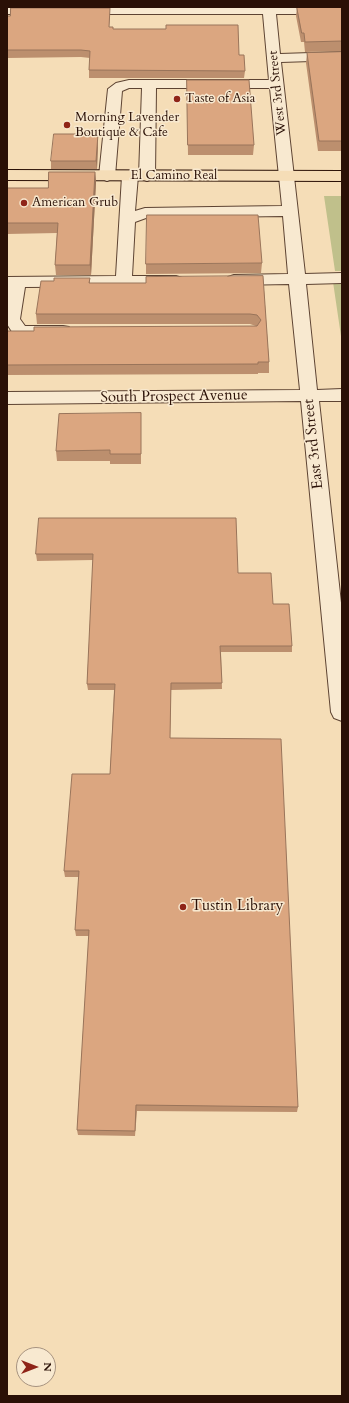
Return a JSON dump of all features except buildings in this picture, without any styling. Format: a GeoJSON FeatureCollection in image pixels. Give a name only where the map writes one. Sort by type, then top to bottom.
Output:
{"type":"FeatureCollection","features":[{"type":"Feature","properties":{"kind":"main road","name":"El Camino Real"},"geometry":{"type":"LineString","coordinates":[[7,176],[342,176]]}},
{"type":"Feature","properties":{"kind":"street"},"geometry":{"type":"LineString","coordinates":[[70,10],[134,8],[342,10]]}},
{"type":"Feature","properties":{"kind":"street"},"geometry":{"type":"LineString","coordinates":[[7,10],[54,10]]}},
{"type":"Feature","properties":{"kind":"street","name":"West 3rd Street"},"geometry":{"type":"LineString","coordinates":[[269,10],[286,176]]}},
{"type":"Feature","properties":{"kind":"street"},"geometry":{"type":"LineString","coordinates":[[274,58],[342,56]]}},
{"type":"Feature","properties":{"kind":"street"},"geometry":{"type":"LineString","coordinates":[[107,176],[115,90],[121,86],[129,84],[277,84]]}},
{"type":"Feature","properties":{"kind":"street"},"geometry":{"type":"LineString","coordinates":[[147,176],[149,84]]}},
{"type":"Feature","properties":{"kind":"street"},"geometry":{"type":"LineString","coordinates":[[124,281],[130,176]]}},
{"type":"Feature","properties":{"kind":"street","name":"East 3rd Street"},"geometry":{"type":"LineString","coordinates":[[286,176],[340,678],[342,712]]}},
{"type":"Feature","properties":{"kind":"street"},"geometry":{"type":"LineString","coordinates":[[127,219],[145,213],[290,211]]}},
{"type":"Feature","properties":{"kind":"street"},"geometry":{"type":"LineString","coordinates":[[218,280],[342,278]]}},
{"type":"Feature","properties":{"kind":"street"},"geometry":{"type":"LineString","coordinates":[[75,331],[20,331],[12,319],[12,282],[195,280]]}},
{"type":"Feature","properties":{"kind":"street","name":"South Prospect Avenue"},"geometry":{"type":"LineString","coordinates":[[7,398],[342,395]]}},
{"type":"Feature","properties":{"kind":"street"},"geometry":{"type":"LineString","coordinates":[[323,526],[342,527]]}},
{"type":"Feature","properties":{"kind":"green space"},"geometry":{"type":"Polygon","coordinates":[[[324,196],[342,196],[342,271],[335,271],[324,196]]]}},
{"type":"Feature","properties":{"kind":"green space"},"geometry":{"type":"Polygon","coordinates":[[[333,282],[342,282],[342,343],[333,282]]]}},
{"type":"Feature","properties":{"kind":"place","name":"Taste of Asia"},"geometry":{"type":"Point","coordinates":[177,99]}},
{"type":"Feature","properties":{"kind":"place","name":"Morning Lavender Boutique & Cafe"},"geometry":{"type":"Point","coordinates":[67,125]}},
{"type":"Feature","properties":{"kind":"place","name":"American Grub"},"geometry":{"type":"Point","coordinates":[24,203]}},
{"type":"Feature","properties":{"kind":"place","name":"Tustin Library"},"geometry":{"type":"Point","coordinates":[183,907]}}]}
